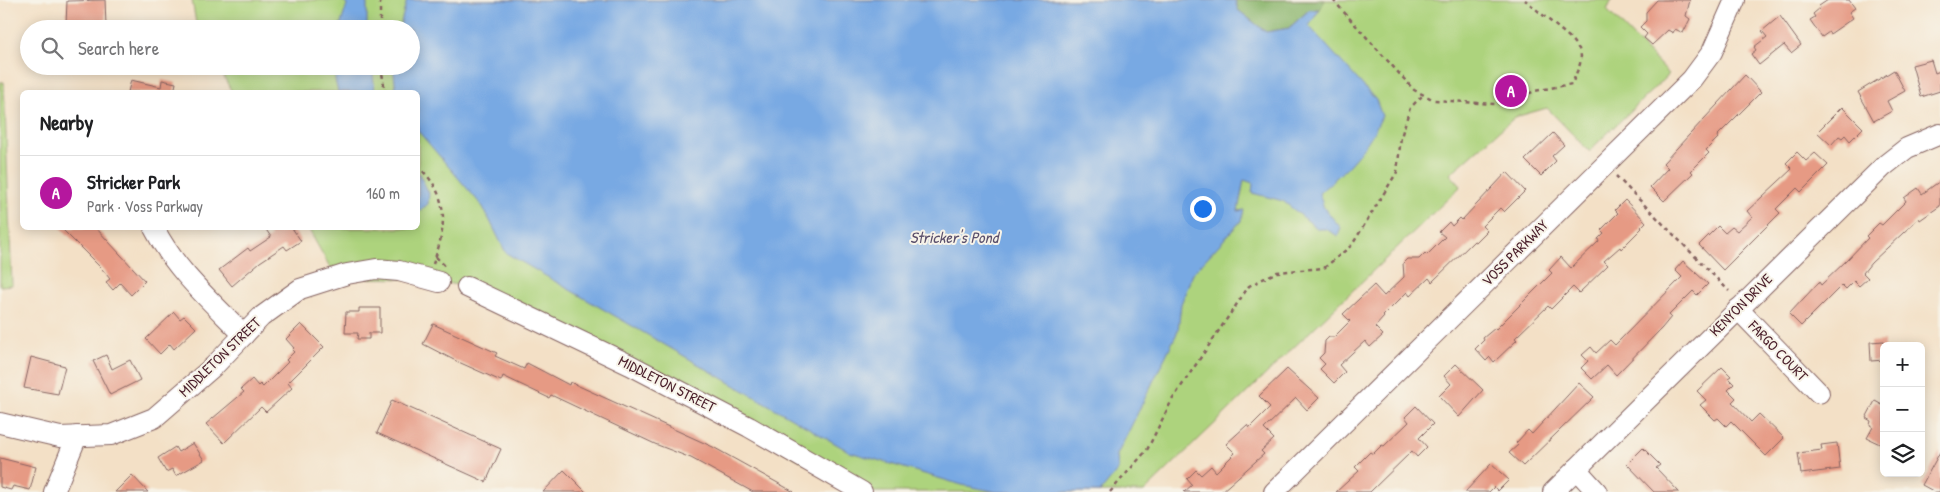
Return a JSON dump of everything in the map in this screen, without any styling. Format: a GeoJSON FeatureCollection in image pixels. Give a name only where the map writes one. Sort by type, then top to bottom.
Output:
{"type":"FeatureCollection","features":[{"type":"Feature","properties":{"kind":"street","name":"VOSS PARKWAY"},"geometry":{"type":"LineString","coordinates":[[1274,492],[1692,79],[1712,52],[1736,0]]}},
{"type":"Feature","properties":{"kind":"street","name":"KENYON DRIVE"},"geometry":{"type":"LineString","coordinates":[[1552,492],[1576,469],[1734,300],[1895,155],[1940,134]]}},
{"type":"Feature","properties":{"kind":"street"},"geometry":{"type":"LineString","coordinates":[[155,230],[164,248],[180,269],[244,335]]}},
{"type":"Feature","properties":{"kind":"street","name":"MIDDLETON STREET"},"geometry":{"type":"LineString","coordinates":[[0,423],[60,437],[111,435],[154,418],[214,366],[261,317],[300,289],[347,274],[376,269],[399,271],[433,281]]}},
{"type":"Feature","properties":{"kind":"street","name":"MIDDLETON STREET"},"geometry":{"type":"LineString","coordinates":[[467,287],[638,369],[749,427],[862,492]]}},
{"type":"Feature","properties":{"kind":"street","name":"FARGO COURT"},"geometry":{"type":"LineString","coordinates":[[1734,300],[1819,393]]}},
{"type":"Feature","properties":{"kind":"street"},"geometry":{"type":"LineString","coordinates":[[54,492],[77,436]]}},
{"type":"Feature","properties":{"kind":"street"},"geometry":{"type":"LineString","coordinates":[[1576,469],[1598,492]]}},
{"type":"Feature","properties":{"kind":"path"},"geometry":{"type":"LineString","coordinates":[[380,0],[380,20]]}},
{"type":"Feature","properties":{"kind":"path"},"geometry":{"type":"LineString","coordinates":[[1333,0],[1414,90],[1422,96],[1434,100],[1495,104],[1505,103],[1535,91],[1572,84],[1580,64],[1581,56],[1579,49],[1569,37],[1525,0]]}},
{"type":"Feature","properties":{"kind":"path"},"geometry":{"type":"LineString","coordinates":[[382,75],[385,90]]}},
{"type":"Feature","properties":{"kind":"path"},"geometry":{"type":"LineString","coordinates":[[1110,492],[1146,450],[1172,400],[1250,286],[1277,272],[1324,268],[1352,245],[1397,172],[1401,137],[1410,108],[1422,96]]}},
{"type":"Feature","properties":{"kind":"path"},"geometry":{"type":"LineString","coordinates":[[420,168],[435,187],[443,217],[442,241],[433,281]]}},
{"type":"Feature","properties":{"kind":"path"},"geometry":{"type":"LineString","coordinates":[[1612,172],[1734,300]]}},
{"type":"Feature","properties":{"kind":"green space","name":"Stricker's Pond"},"geometry":{"type":"Polygon","coordinates":[[[192,0],[1612,0],[1607,10],[1669,74],[1589,151],[1547,108],[1515,117],[1450,174],[1461,186],[1144,492],[862,492],[467,287],[426,279],[336,278],[309,230],[420,230],[420,90],[231,90],[223,75],[420,75],[420,20],[195,20],[192,0]]]}},
{"type":"Feature","properties":{"kind":"green space"},"geometry":{"type":"Polygon","coordinates":[[[1235,0],[1325,0],[1320,9],[1309,10],[1289,28],[1266,32],[1238,10],[1235,0]]]}},
{"type":"Feature","properties":{"kind":"green space"},"geometry":{"type":"Polygon","coordinates":[[[0,82],[4,82],[12,285],[0,286],[0,82]]]}},
{"type":"Feature","properties":{"kind":"water"},"geometry":{"type":"Polygon","coordinates":[[[342,0],[367,0],[367,20],[342,20],[347,5],[342,0]]]}},
{"type":"Feature","properties":{"kind":"water","name":"Stricker's Pond"},"geometry":{"type":"Polygon","coordinates":[[[407,0],[1235,0],[1238,10],[1266,32],[1289,28],[1309,10],[1320,9],[1309,26],[1376,100],[1382,116],[1369,139],[1355,158],[1319,193],[1324,208],[1341,228],[1338,236],[1326,229],[1318,229],[1283,201],[1252,193],[1253,183],[1244,180],[1238,211],[1244,210],[1241,221],[1193,273],[1181,304],[1178,331],[1117,455],[1118,470],[1100,492],[997,492],[962,485],[850,452],[506,253],[483,207],[420,133],[420,90],[396,90],[394,75],[420,75],[420,20],[401,20],[407,0]]]}},
{"type":"Feature","properties":{"kind":"water"},"geometry":{"type":"Polygon","coordinates":[[[335,75],[373,75],[375,90],[338,90],[335,75]]]}},
{"type":"Feature","properties":{"kind":"water"},"geometry":{"type":"Polygon","coordinates":[[[420,176],[429,193],[428,204],[420,210],[420,176]]]}},
{"type":"Feature","properties":{"kind":"building"},"geometry":{"type":"Polygon","coordinates":[[[105,0],[106,20],[66,20],[67,1],[105,0]]]}},
{"type":"Feature","properties":{"kind":"building"},"geometry":{"type":"Polygon","coordinates":[[[1657,0],[1690,0],[1686,16],[1690,19],[1683,33],[1675,29],[1673,33],[1668,30],[1652,45],[1644,38],[1647,34],[1640,27],[1646,21],[1646,12],[1657,0]]]}},
{"type":"Feature","properties":{"kind":"building"},"geometry":{"type":"Polygon","coordinates":[[[1828,0],[1849,0],[1855,8],[1849,12],[1853,18],[1830,34],[1829,32],[1822,37],[1810,20],[1815,17],[1813,14],[1820,8],[1819,6],[1828,0]]]}},
{"type":"Feature","properties":{"kind":"building"},"geometry":{"type":"Polygon","coordinates":[[[1780,16],[1801,45],[1791,53],[1784,45],[1759,65],[1751,54],[1756,50],[1754,47],[1767,37],[1762,31],[1780,16]]]}},
{"type":"Feature","properties":{"kind":"building"},"geometry":{"type":"Polygon","coordinates":[[[1931,60],[1935,73],[1940,71],[1940,91],[1921,97],[1912,65],[1931,60]]]}},
{"type":"Feature","properties":{"kind":"building"},"geometry":{"type":"Polygon","coordinates":[[[1894,70],[1905,91],[1887,101],[1892,111],[1874,121],[1858,92],[1894,70]]]}},
{"type":"Feature","properties":{"kind":"building"},"geometry":{"type":"Polygon","coordinates":[[[1745,75],[1761,92],[1717,136],[1718,138],[1706,150],[1709,153],[1691,171],[1693,173],[1664,201],[1650,187],[1668,168],[1663,163],[1745,75]]]}},
{"type":"Feature","properties":{"kind":"building"},"geometry":{"type":"Polygon","coordinates":[[[131,80],[161,87],[162,80],[176,83],[174,90],[128,90],[131,80]]]}},
{"type":"Feature","properties":{"kind":"building"},"geometry":{"type":"Polygon","coordinates":[[[1842,107],[1863,128],[1850,141],[1845,135],[1842,138],[1839,136],[1831,145],[1817,132],[1842,107]]]}},
{"type":"Feature","properties":{"kind":"building"},"geometry":{"type":"Polygon","coordinates":[[[1553,133],[1564,145],[1552,156],[1556,161],[1541,176],[1525,160],[1553,133]]]}},
{"type":"Feature","properties":{"kind":"building"},"geometry":{"type":"Polygon","coordinates":[[[1797,152],[1806,161],[1815,153],[1828,165],[1801,192],[1797,188],[1776,209],[1780,213],[1723,270],[1699,245],[1718,226],[1725,233],[1732,227],[1737,231],[1752,217],[1747,211],[1792,169],[1786,163],[1797,152]]]}},
{"type":"Feature","properties":{"kind":"building"},"geometry":{"type":"Polygon","coordinates":[[[1507,172],[1525,191],[1504,212],[1500,208],[1482,226],[1487,231],[1476,242],[1474,241],[1432,282],[1429,278],[1410,296],[1407,292],[1383,316],[1375,327],[1383,335],[1370,347],[1365,341],[1339,365],[1345,372],[1334,383],[1320,369],[1325,364],[1319,358],[1324,353],[1325,341],[1329,337],[1334,337],[1350,321],[1343,314],[1374,285],[1384,296],[1404,277],[1403,263],[1407,259],[1419,259],[1425,253],[1427,255],[1445,237],[1439,232],[1449,222],[1452,226],[1460,218],[1462,220],[1507,172]]]}},
{"type":"Feature","properties":{"kind":"building"},"geometry":{"type":"Polygon","coordinates":[[[1940,181],[1940,206],[1920,220],[1919,218],[1871,263],[1863,273],[1868,278],[1859,286],[1854,281],[1846,289],[1842,285],[1801,326],[1789,314],[1819,282],[1821,285],[1847,260],[1879,223],[1882,225],[1906,201],[1904,198],[1918,188],[1922,194],[1940,181]]]}},
{"type":"Feature","properties":{"kind":"building"},"geometry":{"type":"Polygon","coordinates":[[[1625,200],[1646,222],[1642,228],[1621,249],[1620,247],[1604,261],[1608,265],[1579,293],[1573,287],[1551,309],[1548,306],[1515,338],[1517,340],[1494,362],[1490,357],[1486,361],[1475,349],[1484,340],[1483,338],[1496,329],[1552,273],[1549,270],[1561,257],[1571,268],[1599,241],[1598,239],[1604,233],[1601,230],[1618,213],[1615,210],[1625,200]]]}},
{"type":"Feature","properties":{"kind":"building"},"geometry":{"type":"Polygon","coordinates":[[[63,230],[98,230],[145,281],[131,295],[120,283],[113,290],[106,282],[110,279],[63,230]]]}},
{"type":"Feature","properties":{"kind":"building"},"geometry":{"type":"Polygon","coordinates":[[[266,230],[293,230],[301,241],[287,250],[284,246],[260,262],[232,286],[219,270],[248,248],[250,251],[271,237],[266,230]]]}},
{"type":"Feature","properties":{"kind":"building"},"geometry":{"type":"Polygon","coordinates":[[[1683,261],[1708,284],[1697,295],[1693,291],[1669,315],[1671,317],[1662,328],[1616,375],[1607,365],[1592,379],[1581,368],[1588,361],[1582,355],[1591,347],[1596,353],[1610,340],[1615,345],[1682,277],[1675,270],[1683,261]]]}},
{"type":"Feature","properties":{"kind":"building"},"geometry":{"type":"Polygon","coordinates":[[[359,308],[380,308],[380,333],[369,333],[369,339],[357,339],[358,333],[345,333],[346,312],[359,312],[359,308]]]}},
{"type":"Feature","properties":{"kind":"building"},"geometry":{"type":"Polygon","coordinates":[[[174,312],[180,319],[184,316],[196,328],[174,349],[170,344],[160,354],[146,339],[174,312]]]}},
{"type":"Feature","properties":{"kind":"building"},"geometry":{"type":"Polygon","coordinates":[[[301,324],[324,347],[288,383],[292,388],[266,412],[261,407],[224,443],[206,424],[244,392],[241,389],[252,379],[258,386],[260,384],[263,387],[288,362],[286,360],[294,352],[292,350],[294,348],[286,339],[301,324]]]}},
{"type":"Feature","properties":{"kind":"building"},"geometry":{"type":"Polygon","coordinates":[[[433,324],[497,353],[495,356],[524,369],[527,363],[569,385],[570,382],[713,447],[794,492],[753,492],[691,458],[655,444],[551,395],[549,398],[503,376],[501,381],[454,360],[423,344],[433,324]]]}},
{"type":"Feature","properties":{"kind":"building"},"geometry":{"type":"Polygon","coordinates":[[[1884,341],[1880,342],[1880,360],[1871,361],[1870,342],[1884,341]]]}},
{"type":"Feature","properties":{"kind":"building"},"geometry":{"type":"Polygon","coordinates":[[[106,355],[112,369],[130,360],[140,380],[110,395],[93,361],[106,355]]]}},
{"type":"Feature","properties":{"kind":"building"},"geometry":{"type":"Polygon","coordinates":[[[31,357],[65,366],[58,394],[24,388],[31,357]]]}},
{"type":"Feature","properties":{"kind":"building"},"geometry":{"type":"Polygon","coordinates":[[[1456,364],[1483,390],[1459,417],[1439,396],[1451,384],[1444,376],[1456,364]]]}},
{"type":"Feature","properties":{"kind":"building"},"geometry":{"type":"Polygon","coordinates":[[[1722,367],[1731,376],[1728,378],[1734,384],[1728,390],[1736,398],[1732,402],[1751,422],[1759,414],[1784,438],[1766,456],[1731,421],[1726,426],[1718,418],[1715,420],[1700,405],[1706,400],[1697,391],[1722,367]]]}},
{"type":"Feature","properties":{"kind":"building"},"geometry":{"type":"Polygon","coordinates":[[[1287,369],[1319,398],[1307,410],[1296,398],[1264,429],[1274,439],[1261,451],[1264,454],[1221,492],[1184,492],[1192,485],[1187,479],[1196,470],[1201,475],[1211,466],[1216,472],[1235,453],[1226,444],[1247,425],[1249,428],[1270,407],[1259,396],[1287,369]]]}},
{"type":"Feature","properties":{"kind":"building"},"geometry":{"type":"Polygon","coordinates":[[[1579,383],[1594,397],[1523,466],[1509,453],[1518,445],[1516,443],[1528,430],[1532,434],[1579,383]]]}},
{"type":"Feature","properties":{"kind":"building"},"geometry":{"type":"Polygon","coordinates":[[[392,400],[501,449],[486,482],[377,433],[392,400]]]}},
{"type":"Feature","properties":{"kind":"building"},"geometry":{"type":"Polygon","coordinates":[[[1875,401],[1880,404],[1880,444],[1867,438],[1873,427],[1870,425],[1871,421],[1866,418],[1875,401]]]}},
{"type":"Feature","properties":{"kind":"building"},"geometry":{"type":"Polygon","coordinates":[[[1416,406],[1433,424],[1419,438],[1427,447],[1417,457],[1412,451],[1370,492],[1336,492],[1359,471],[1355,467],[1370,452],[1373,454],[1382,445],[1384,446],[1409,422],[1405,417],[1416,406]]]}},
{"type":"Feature","properties":{"kind":"building"},"geometry":{"type":"Polygon","coordinates":[[[193,443],[204,460],[176,476],[172,469],[166,472],[158,458],[175,447],[178,452],[193,443]]]}},
{"type":"Feature","properties":{"kind":"building"},"geometry":{"type":"Polygon","coordinates":[[[1837,443],[1840,469],[1801,474],[1798,453],[1822,450],[1821,445],[1837,443]]]}},
{"type":"Feature","properties":{"kind":"building"},"geometry":{"type":"Polygon","coordinates":[[[1643,448],[1660,465],[1656,468],[1679,492],[1654,492],[1627,464],[1643,448]]]}},
{"type":"Feature","properties":{"kind":"building"},"geometry":{"type":"Polygon","coordinates":[[[1940,452],[1940,492],[1935,492],[1922,485],[1940,452]]]}},
{"type":"Feature","properties":{"kind":"building"},"geometry":{"type":"Polygon","coordinates":[[[0,458],[36,467],[30,490],[13,486],[11,490],[0,487],[0,458]]]}},
{"type":"Feature","properties":{"kind":"building"},"geometry":{"type":"Polygon","coordinates":[[[1491,464],[1509,480],[1498,491],[1494,487],[1489,492],[1465,492],[1491,464]]]}},
{"type":"Feature","properties":{"kind":"building"},"geometry":{"type":"Polygon","coordinates":[[[564,470],[586,492],[543,492],[564,470]]]}},
{"type":"Feature","properties":{"kind":"building"},"geometry":{"type":"Polygon","coordinates":[[[132,475],[148,492],[115,492],[132,475]]]}},
{"type":"Feature","properties":{"kind":"place","name":"Stricker Park"},"geometry":{"type":"Point","coordinates":[1511,91]}}]}
